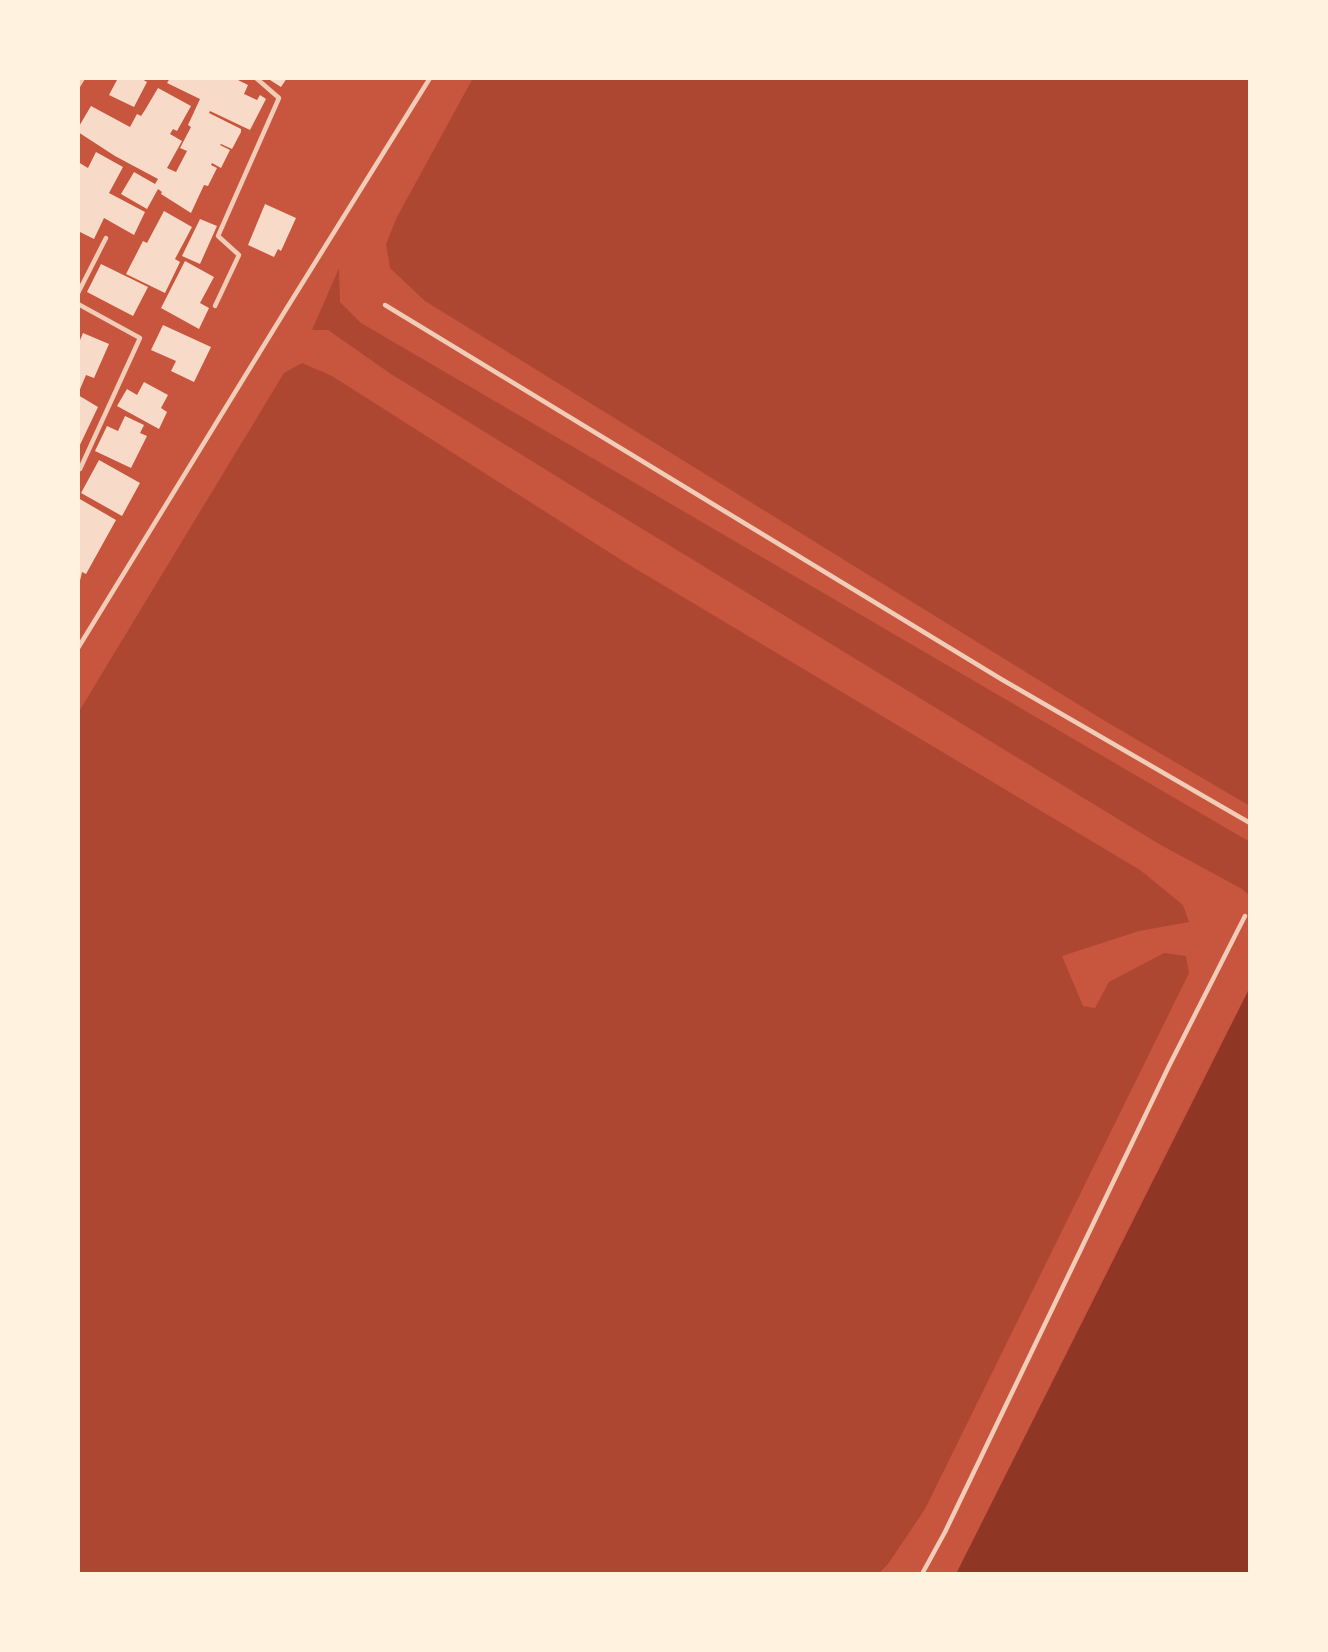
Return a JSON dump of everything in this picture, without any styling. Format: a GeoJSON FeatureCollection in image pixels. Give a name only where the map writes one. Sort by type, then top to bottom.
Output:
{"type":"FeatureCollection","features":[{"type":"Feature","properties":{"kind":"lane"},"geometry":{"type":"LineString","coordinates":[[78,86],[83,78]]}},
{"type":"Feature","properties":{"kind":"lane"},"geometry":{"type":"LineString","coordinates":[[215,306],[239,255],[218,236],[279,98],[256,78]]}},
{"type":"Feature","properties":{"kind":"lane"},"geometry":{"type":"LineString","coordinates":[[78,648],[430,78]]}},
{"type":"Feature","properties":{"kind":"lane"},"geometry":{"type":"LineString","coordinates":[[78,293],[106,238]]}},
{"type":"Feature","properties":{"kind":"lane"},"geometry":{"type":"LineString","coordinates":[[78,304],[140,338],[80,469]]}},
{"type":"Feature","properties":{"kind":"lane"},"geometry":{"type":"LineString","coordinates":[[385,305],[1001,679],[1250,823]]}},
{"type":"Feature","properties":{"kind":"lane"},"geometry":{"type":"LineString","coordinates":[[922,1574],[945,1532],[1169,1066],[1245,916]]}},
{"type":"Feature","properties":{"kind":"shaded area"},"geometry":{"type":"Polygon","coordinates":[[[473,78],[1250,78],[1250,806],[1105,721],[425,301],[390,268],[386,244],[397,217],[473,78]]]}},
{"type":"Feature","properties":{"kind":"shaded area"},"geometry":{"type":"Polygon","coordinates":[[[339,268],[340,302],[361,323],[1250,842],[1250,896],[1242,889],[1159,844],[590,497],[391,374],[328,330],[312,330],[339,268]]]}},
{"type":"Feature","properties":{"kind":"shaded area"},"geometry":{"type":"Polygon","coordinates":[[[302,363],[332,376],[626,563],[1140,870],[1183,905],[1189,922],[1139,931],[1062,956],[1083,1006],[1095,1008],[1109,982],[1164,953],[1186,956],[1189,973],[925,1509],[888,1564],[878,1574],[78,1574],[78,713],[284,373],[302,363]]]}},
{"type":"Feature","properties":{"kind":"shaded area"},"geometry":{"type":"Polygon","coordinates":[[[1250,987],[1250,1574],[956,1574],[1250,987]]]}},
{"type":"Feature","properties":{"kind":"building"},"geometry":{"type":"Polygon","coordinates":[[[118,78],[140,78],[147,82],[134,107],[109,95],[118,78]]]}},
{"type":"Feature","properties":{"kind":"building"},"geometry":{"type":"Polygon","coordinates":[[[170,78],[234,78],[248,85],[244,94],[257,100],[260,95],[266,99],[250,130],[210,111],[209,113],[241,129],[241,132],[232,149],[220,145],[230,150],[221,168],[212,163],[211,165],[217,168],[208,186],[204,185],[191,213],[161,194],[162,192],[158,189],[147,209],[121,194],[134,172],[155,184],[158,179],[115,156],[78,132],[91,106],[130,127],[137,114],[141,116],[158,88],[191,106],[177,131],[173,129],[170,134],[182,141],[167,168],[176,172],[187,151],[180,148],[191,127],[188,125],[200,99],[167,83],[170,78]]]}},
{"type":"Feature","properties":{"kind":"building"},"geometry":{"type":"Polygon","coordinates":[[[271,78],[287,78],[281,87],[270,80],[271,78]]]}},
{"type":"Feature","properties":{"kind":"building"},"geometry":{"type":"Polygon","coordinates":[[[96,152],[123,167],[109,193],[145,212],[134,235],[104,218],[94,239],[78,231],[78,162],[88,168],[96,152]]]}},
{"type":"Feature","properties":{"kind":"building"},"geometry":{"type":"Polygon","coordinates":[[[265,204],[296,218],[281,251],[278,249],[274,257],[248,245],[265,204]]]}},
{"type":"Feature","properties":{"kind":"building"},"geometry":{"type":"Polygon","coordinates":[[[164,211],[192,227],[175,259],[180,262],[165,293],[126,274],[143,241],[147,243],[164,211]]]}},
{"type":"Feature","properties":{"kind":"building"},"geometry":{"type":"Polygon","coordinates":[[[200,219],[217,226],[200,264],[182,256],[200,219]]]}},
{"type":"Feature","properties":{"kind":"building"},"geometry":{"type":"Polygon","coordinates":[[[185,261],[214,277],[200,303],[209,308],[199,329],[161,308],[185,261]]]}},
{"type":"Feature","properties":{"kind":"building"},"geometry":{"type":"Polygon","coordinates":[[[101,264],[148,287],[133,316],[87,292],[101,264]]]}},
{"type":"Feature","properties":{"kind":"building"},"geometry":{"type":"Polygon","coordinates":[[[163,325],[211,347],[194,382],[171,371],[176,361],[151,350],[163,325]]]}},
{"type":"Feature","properties":{"kind":"building"},"geometry":{"type":"Polygon","coordinates":[[[83,333],[109,344],[94,378],[86,375],[78,394],[78,345],[83,333]]]}},
{"type":"Feature","properties":{"kind":"building"},"geometry":{"type":"Polygon","coordinates":[[[144,382],[168,395],[161,408],[167,412],[159,429],[117,406],[127,389],[137,395],[144,382]]]}},
{"type":"Feature","properties":{"kind":"building"},"geometry":{"type":"Polygon","coordinates":[[[78,395],[98,407],[78,449],[78,395]]]}},
{"type":"Feature","properties":{"kind":"building"},"geometry":{"type":"Polygon","coordinates":[[[125,416],[144,425],[140,433],[147,436],[131,468],[95,451],[107,426],[118,431],[125,416]]]}},
{"type":"Feature","properties":{"kind":"building"},"geometry":{"type":"Polygon","coordinates":[[[99,460],[140,483],[122,516],[81,493],[99,460]]]}},
{"type":"Feature","properties":{"kind":"building"},"geometry":{"type":"Polygon","coordinates":[[[78,498],[116,520],[86,574],[82,572],[79,585],[78,498]]]}}]}
